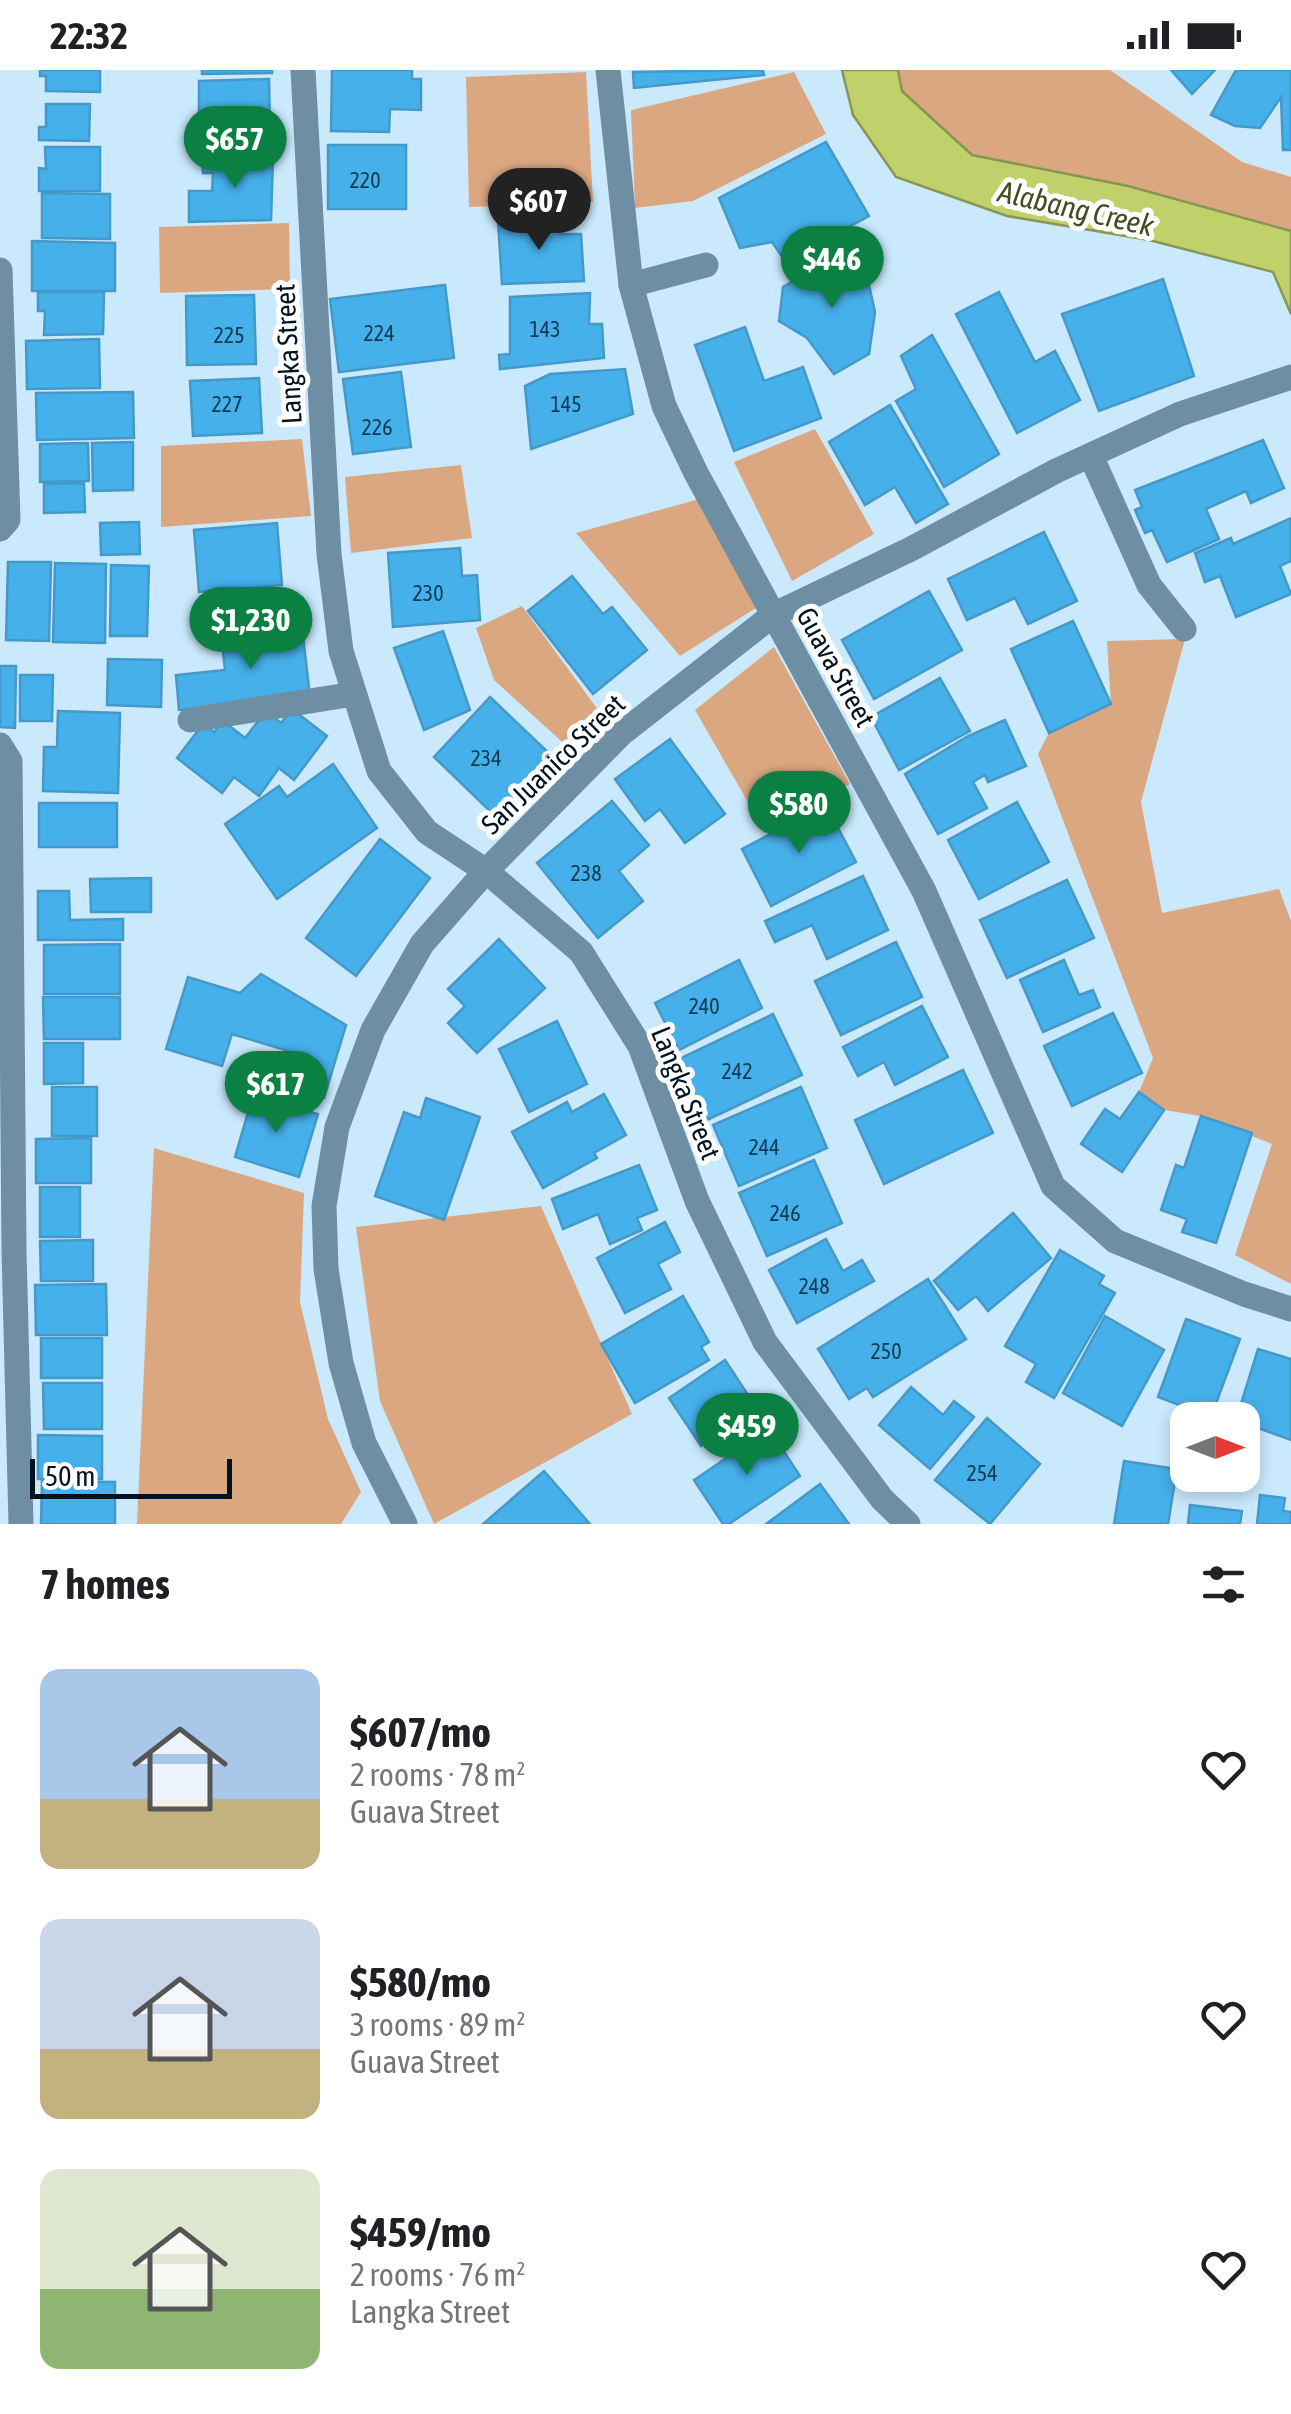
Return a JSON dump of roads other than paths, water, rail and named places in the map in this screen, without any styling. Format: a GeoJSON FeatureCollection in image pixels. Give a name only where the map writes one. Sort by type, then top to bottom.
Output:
{"type":"FeatureCollection","features":[{"type":"Feature","properties":{"kind":"street","name":"Langka Street"},"geometry":{"type":"LineString","coordinates":[[303,70],[328,554],[341,651],[378,771],[427,832],[486,871],[581,952],[640,1046],[697,1201],[765,1342],[882,1499],[908,1524]]}},
{"type":"Feature","properties":{"kind":"street","name":"Guava Street"},"geometry":{"type":"LineString","coordinates":[[608,70],[631,285],[664,406],[924,891],[1052,1186],[1115,1240],[1244,1294],[1291,1308]]}},
{"type":"Feature","properties":{"kind":"street"},"geometry":{"type":"LineString","coordinates":[[631,285],[706,265]]}},
{"type":"Feature","properties":{"kind":"street"},"geometry":{"type":"LineString","coordinates":[[0,270],[8,520],[0,530]]}},
{"type":"Feature","properties":{"kind":"street","name":"San Juanico Street"},"geometry":{"type":"LineString","coordinates":[[404,1524],[364,1443],[341,1362],[326,1268],[324,1206],[337,1127],[373,1030],[422,944],[486,871],[621,734],[773,615],[1180,414],[1291,377]]}},
{"type":"Feature","properties":{"kind":"street"},"geometry":{"type":"LineString","coordinates":[[1091,456],[1150,585],[1184,629]]}},
{"type":"Feature","properties":{"kind":"street"},"geometry":{"type":"LineString","coordinates":[[190,720],[354,694]]}},
{"type":"Feature","properties":{"kind":"street"},"geometry":{"type":"LineString","coordinates":[[0,744],[5,746],[10,761],[7,1251],[21,1524]]}},
{"type":"Feature","properties":{"kind":"water","name":"Alabang Creek"},"geometry":{"type":"Polygon","coordinates":[[[842,70],[898,70],[902,91],[972,155],[1128,186],[1291,231],[1291,314],[1273,272],[1149,240],[1007,216],[896,177],[853,115],[842,70]]]}}]}
